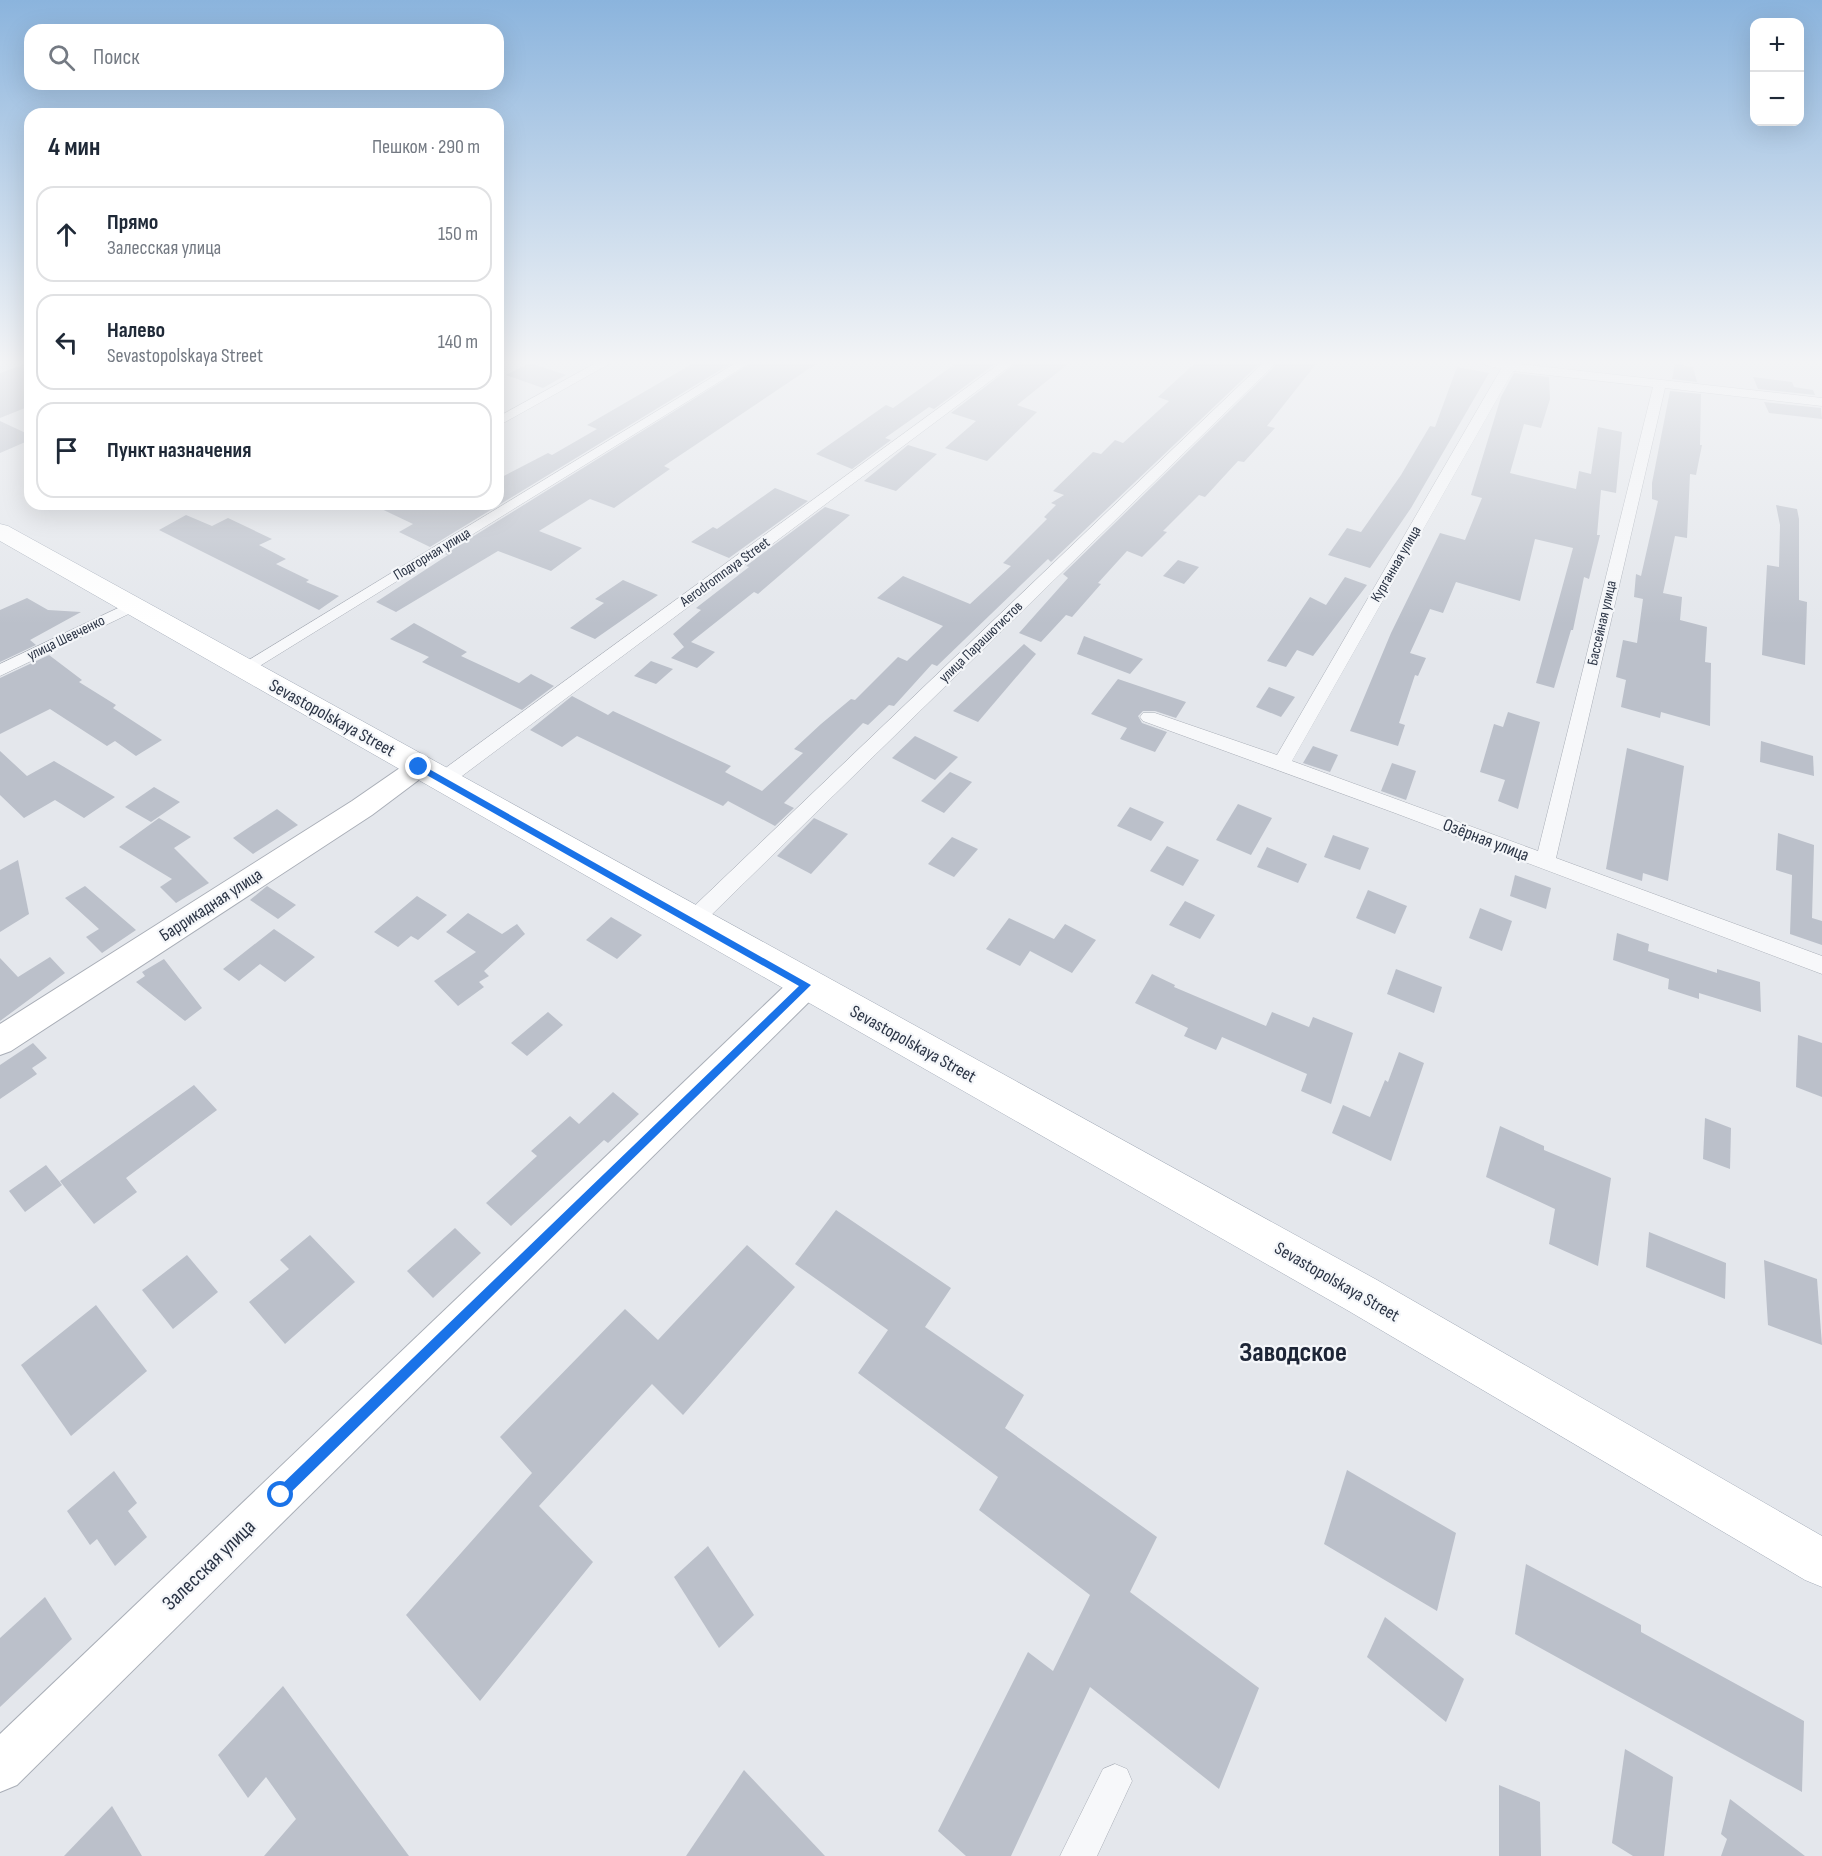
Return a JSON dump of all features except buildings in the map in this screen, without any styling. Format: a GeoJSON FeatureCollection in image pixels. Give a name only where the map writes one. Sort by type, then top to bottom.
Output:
{"type":"FeatureCollection","features":[{"type":"Feature","properties":{"kind":"main road","name":"Sevastopolskaya Street"},"geometry":{"type":"LineString","coordinates":[[0,531],[1353,1290],[1822,1563]]}},
{"type":"Feature","properties":{"kind":"main road","name":"Баррикадная улица"},"geometry":{"type":"LineString","coordinates":[[0,1041],[362,808],[431,774]]}},
{"type":"Feature","properties":{"kind":"main road","name":"Залесская улица"},"geometry":{"type":"LineString","coordinates":[[0,1768],[806,985]]}},
{"type":"Feature","properties":{"kind":"street","name":"Подгорная улица"},"geometry":{"type":"LineString","coordinates":[[504,509],[600,451]]}},
{"type":"Feature","properties":{"kind":"street","name":"Aerodromnaya Street"},"geometry":{"type":"LineString","coordinates":[[431,774],[885,451]]}},
{"type":"Feature","properties":{"kind":"street","name":"улица Парашютистов"},"geometry":{"type":"LineString","coordinates":[[692,921],[1179,451]]}},
{"type":"Feature","properties":{"kind":"street","name":"Курганная улица"},"geometry":{"type":"LineString","coordinates":[[1282,762],[1460,451]]}},
{"type":"Feature","properties":{"kind":"street","name":"Бассейная улица"},"geometry":{"type":"LineString","coordinates":[[1545,863],[1644,451]]}},
{"type":"Feature","properties":{"kind":"street","name":"Подгорная улица"},"geometry":{"type":"LineString","coordinates":[[244,668],[503,510]]}},
{"type":"Feature","properties":{"kind":"street","name":"улица Шевченко"},"geometry":{"type":"LineString","coordinates":[[0,671],[133,606]]}},
{"type":"Feature","properties":{"kind":"street","name":"Озёрная улица"},"geometry":{"type":"LineString","coordinates":[[1149,717],[1282,762],[1545,863],[1822,965]]}},
{"type":"Feature","properties":{"kind":"street"},"geometry":{"type":"LineString","coordinates":[[1078,1856],[1115,1781]]}},
{"type":"Feature","properties":{"kind":"district","name":"Заводское"},"geometry":{"type":"Point","coordinates":[1293,1352]}},
{"type":"Feature","properties":{"kind":"route"},"geometry":{"type":"LineString","coordinates":[[281,1495],[806,985],[419,767]]}}]}
